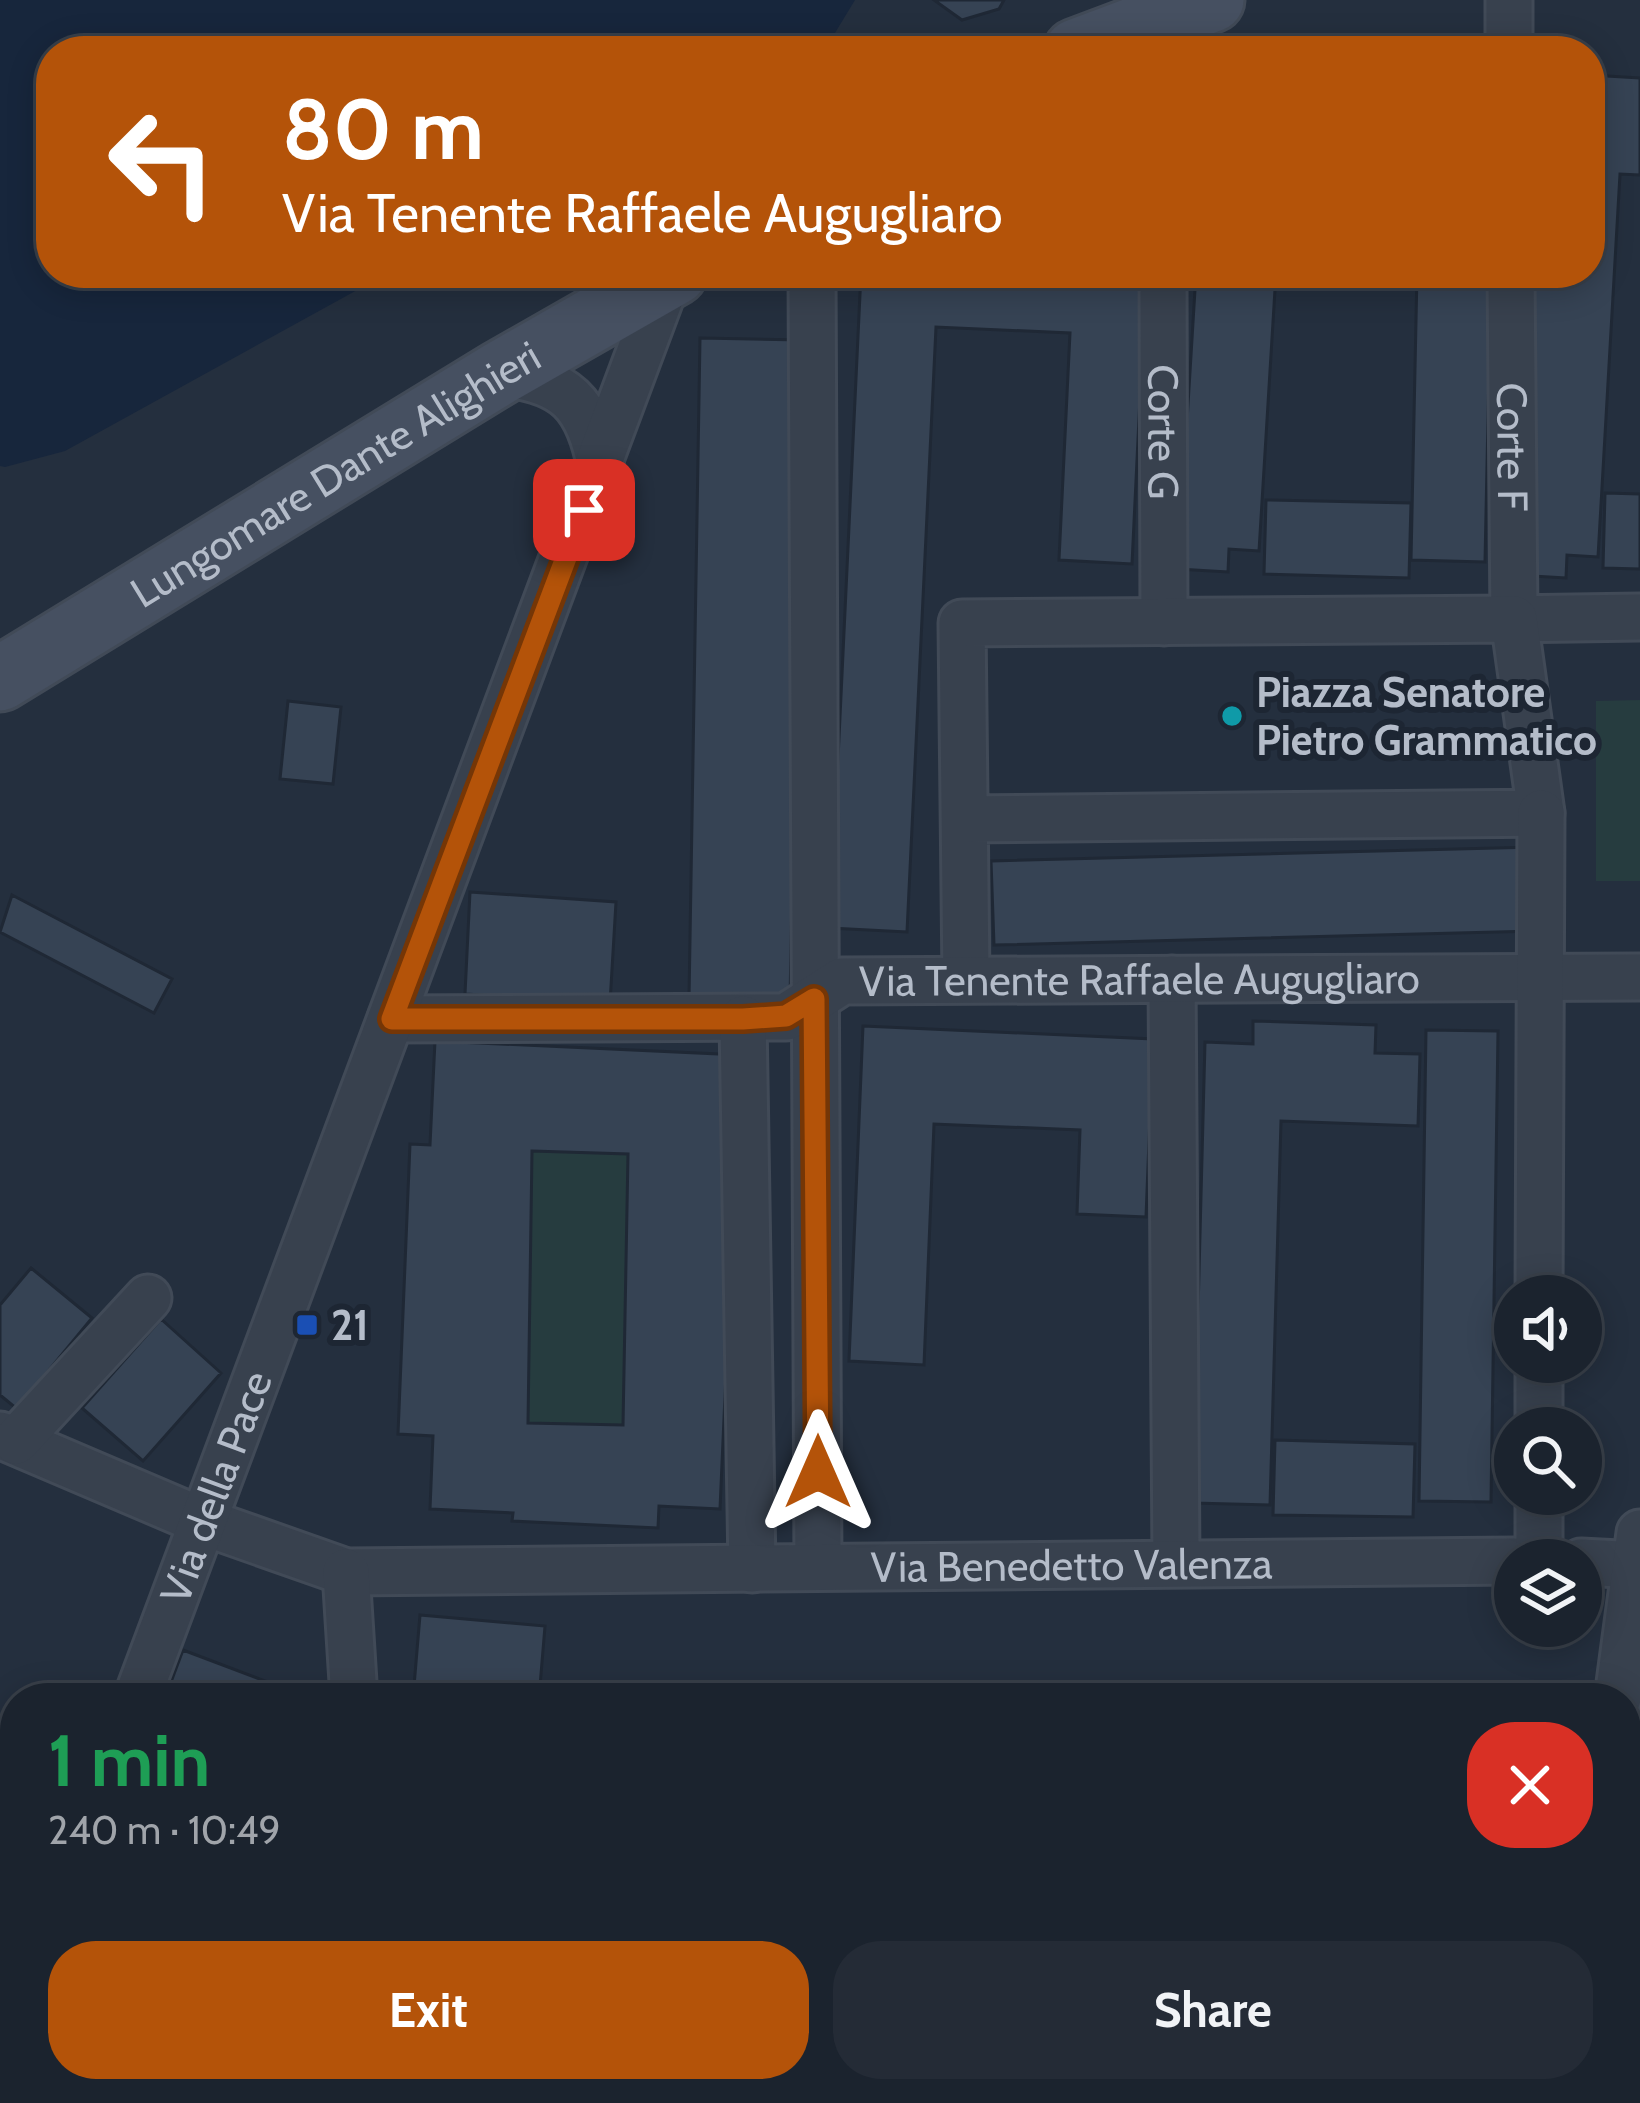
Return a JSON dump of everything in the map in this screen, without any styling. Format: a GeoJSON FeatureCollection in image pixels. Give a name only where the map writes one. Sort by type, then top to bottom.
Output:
{"type":"FeatureCollection","features":[{"type":"Feature","properties":{"kind":"main road"},"geometry":{"type":"LineString","coordinates":[[1131,36],[1179,23]]}},
{"type":"Feature","properties":{"kind":"main road","name":"Lungomare Dante Alighieri"},"geometry":{"type":"LineString","coordinates":[[0,679],[500,373],[648,288]]}},
{"type":"Feature","properties":{"kind":"street"},"geometry":{"type":"LineString","coordinates":[[1509,0],[1509,36]]}},
{"type":"Feature","properties":{"kind":"street","name":"Via della Pace"},"geometry":{"type":"LineString","coordinates":[[143,1683],[666,288]]}},
{"type":"Feature","properties":{"kind":"street"},"geometry":{"type":"LineString","coordinates":[[812,288],[818,1567]]}},
{"type":"Feature","properties":{"kind":"street","name":"Corte G"},"geometry":{"type":"LineString","coordinates":[[1163,288],[1164,605]]}},
{"type":"Feature","properties":{"kind":"street","name":"Corte F"},"geometry":{"type":"LineString","coordinates":[[1511,288],[1514,619],[1541,813],[1539,1275]]}},
{"type":"Feature","properties":{"kind":"street"},"geometry":{"type":"LineString","coordinates":[[500,373],[539,377],[572,398],[594,430],[601,468]]}},
{"type":"Feature","properties":{"kind":"street"},"geometry":{"type":"LineString","coordinates":[[966,979],[962,623],[1164,605],[1514,619],[1640,617]]}},
{"type":"Feature","properties":{"kind":"street"},"geometry":{"type":"LineString","coordinates":[[964,819],[1541,813]]}},
{"type":"Feature","properties":{"kind":"street","name":"Via Tenente Raffaele Augugliaro"},"geometry":{"type":"LineString","coordinates":[[392,1019],[786,1016],[842,981],[1640,977]]}},
{"type":"Feature","properties":{"kind":"street"},"geometry":{"type":"LineString","coordinates":[[1172,979],[1176,1563]]}},
{"type":"Feature","properties":{"kind":"street"},"geometry":{"type":"LineString","coordinates":[[743,1019],[752,1568]]}},
{"type":"Feature","properties":{"kind":"street"},"geometry":{"type":"LineString","coordinates":[[8,1438],[148,1298]]}},
{"type":"Feature","properties":{"kind":"street","name":"Via Benedetto Valenza"},"geometry":{"type":"LineString","coordinates":[[8,1438],[203,1522],[346,1572],[1494,1561]]}},
{"type":"Feature","properties":{"kind":"street"},"geometry":{"type":"LineString","coordinates":[[1602,1559],[1639,1554],[1620,1683]]}},
{"type":"Feature","properties":{"kind":"street"},"geometry":{"type":"LineString","coordinates":[[346,1572],[353,1683]]}},
{"type":"Feature","properties":{"kind":"green space"},"geometry":{"type":"Polygon","coordinates":[[[1640,700],[1640,881],[1596,881],[1596,701],[1640,700]]]}},
{"type":"Feature","properties":{"kind":"green space"},"geometry":{"type":"Polygon","coordinates":[[[532,1151],[628,1154],[623,1425],[528,1423],[532,1151]]]}},
{"type":"Feature","properties":{"kind":"water"},"geometry":{"type":"Polygon","coordinates":[[[0,0],[855,0],[833,36],[36,36],[36,288],[361,288],[65,451],[0,466],[0,0]]]}},
{"type":"Feature","properties":{"kind":"building"},"geometry":{"type":"Polygon","coordinates":[[[934,0],[1004,0],[999,9],[962,20],[934,0]]]}},
{"type":"Feature","properties":{"kind":"building"},"geometry":{"type":"Polygon","coordinates":[[[1605,76],[1640,78],[1640,175],[1620,174],[1598,557],[1567,555],[1566,578],[1517,575],[1534,288],[1605,288],[1605,76]]]}},
{"type":"Feature","properties":{"kind":"building"},"geometry":{"type":"Polygon","coordinates":[[[860,288],[1145,288],[1132,564],[1059,560],[1070,333],[936,327],[907,932],[830,928],[860,288]]]}},
{"type":"Feature","properties":{"kind":"building"},"geometry":{"type":"Polygon","coordinates":[[[1195,288],[1275,288],[1259,551],[1229,549],[1228,572],[1178,569],[1195,288]]]}},
{"type":"Feature","properties":{"kind":"building"},"geometry":{"type":"Polygon","coordinates":[[[1417,288],[1491,288],[1485,562],[1411,560],[1417,288]]]}},
{"type":"Feature","properties":{"kind":"building"},"geometry":{"type":"Polygon","coordinates":[[[700,338],[802,340],[790,1002],[689,1000],[700,338]]]}},
{"type":"Feature","properties":{"kind":"building"},"geometry":{"type":"Polygon","coordinates":[[[1605,493],[1640,494],[1640,569],[1603,568],[1605,493]]]}},
{"type":"Feature","properties":{"kind":"building"},"geometry":{"type":"Polygon","coordinates":[[[1266,500],[1411,503],[1409,578],[1264,574],[1266,500]]]}},
{"type":"Feature","properties":{"kind":"building"},"geometry":{"type":"Polygon","coordinates":[[[288,701],[341,707],[333,784],[280,779],[288,701]]]}},
{"type":"Feature","properties":{"kind":"building"},"geometry":{"type":"Polygon","coordinates":[[[1533,847],[1535,931],[994,945],[991,861],[1533,847]]]}},
{"type":"Feature","properties":{"kind":"building"},"geometry":{"type":"Polygon","coordinates":[[[470,892],[616,902],[610,1003],[465,994],[470,892]]]}},
{"type":"Feature","properties":{"kind":"building"},"geometry":{"type":"Polygon","coordinates":[[[12,895],[172,979],[154,1013],[0,932],[12,895]]]}},
{"type":"Feature","properties":{"kind":"building"},"geometry":{"type":"Polygon","coordinates":[[[1253,1021],[1376,1025],[1375,1053],[1420,1054],[1418,1126],[1281,1121],[1270,1505],[1193,1503],[1205,1042],[1253,1044],[1253,1021]]]}},
{"type":"Feature","properties":{"kind":"building"},"geometry":{"type":"Polygon","coordinates":[[[863,1026],[1153,1039],[1146,1217],[1077,1214],[1080,1130],[934,1124],[924,1365],[849,1361],[863,1026]]]}},
{"type":"Feature","properties":{"kind":"building"},"geometry":{"type":"Polygon","coordinates":[[[1426,1030],[1498,1031],[1491,1502],[1419,1501],[1426,1030]]]}},
{"type":"Feature","properties":{"kind":"building"},"geometry":{"type":"Polygon","coordinates":[[[435,1041],[740,1055],[720,1509],[659,1506],[658,1528],[512,1521],[513,1513],[430,1509],[433,1436],[398,1434],[410,1144],[430,1145],[435,1041]],[[532,1151],[528,1423],[623,1425],[628,1154],[532,1151]]]}},
{"type":"Feature","properties":{"kind":"building"},"geometry":{"type":"Polygon","coordinates":[[[31,1268],[92,1318],[17,1409],[0,1395],[0,1305],[31,1268]]]}},
{"type":"Feature","properties":{"kind":"building"},"geometry":{"type":"Polygon","coordinates":[[[161,1319],[221,1373],[143,1461],[82,1408],[161,1319]]]}},
{"type":"Feature","properties":{"kind":"building"},"geometry":{"type":"Polygon","coordinates":[[[1275,1440],[1415,1444],[1413,1517],[1273,1515],[1275,1440]]]}},
{"type":"Feature","properties":{"kind":"building"},"geometry":{"type":"Polygon","coordinates":[[[420,1615],[545,1626],[540,1683],[414,1683],[420,1615]]]}},
{"type":"Feature","properties":{"kind":"building"},"geometry":{"type":"Polygon","coordinates":[[[183,1650],[270,1683],[171,1683],[183,1650]]]}},
{"type":"Feature","properties":{"kind":"place","name":"Piazza Senatore Pietro Grammatico"},"geometry":{"type":"Point","coordinates":[1232,716]}},
{"type":"Feature","properties":{"kind":"place","name":"21"},"geometry":{"type":"Point","coordinates":[307,1325]}},
{"type":"Feature","properties":{"kind":"route"},"geometry":{"type":"LineString","coordinates":[[584,510],[392,1019],[743,1019],[786,1016],[814,999],[818,1472]]}}]}
